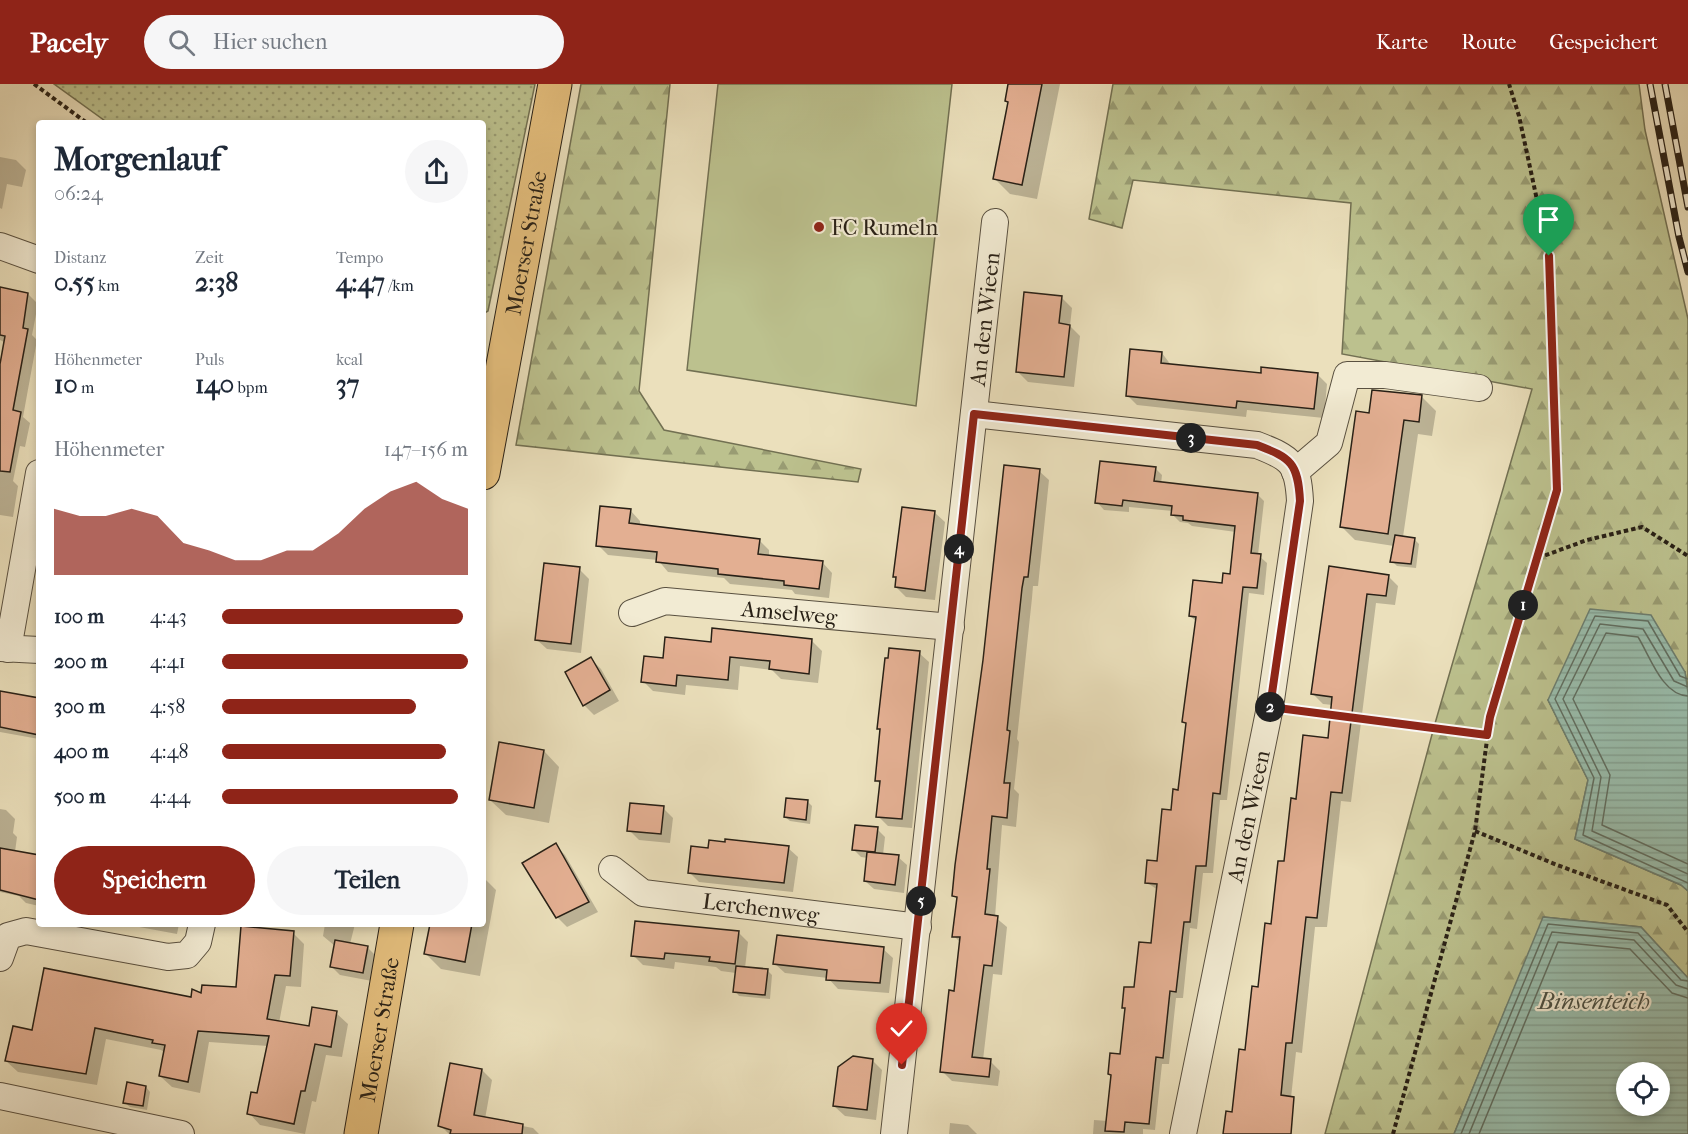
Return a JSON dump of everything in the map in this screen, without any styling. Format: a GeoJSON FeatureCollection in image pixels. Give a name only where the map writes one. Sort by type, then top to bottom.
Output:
{"type":"FeatureCollection","features":[{"type":"Feature","properties":{"kind":"main road","name":"Moerser Straße"},"geometry":{"type":"LineString","coordinates":[[486,457],[555,84]]}},
{"type":"Feature","properties":{"kind":"main road","name":"Moerser Straße"},"geometry":{"type":"LineString","coordinates":[[361,1134],[396,927]]}},
{"type":"Feature","properties":{"kind":"street","name":"An den Wieen"},"geometry":{"type":"LineString","coordinates":[[894,1134],[995,222]]}},
{"type":"Feature","properties":{"kind":"street"},"geometry":{"type":"LineString","coordinates":[[0,246],[36,259]]}},
{"type":"Feature","properties":{"kind":"street"},"geometry":{"type":"LineString","coordinates":[[1295,472],[1329,443],[1347,375],[1385,375],[1479,388]]}},
{"type":"Feature","properties":{"kind":"street","name":"An den Wieen"},"geometry":{"type":"LineString","coordinates":[[974,414],[1257,445],[1285,456],[1299,476],[1300,501],[1270,707],[1183,1134]]}},
{"type":"Feature","properties":{"kind":"street"},"geometry":{"type":"LineString","coordinates":[[36,488],[4,649],[36,650]]}},
{"type":"Feature","properties":{"kind":"street","name":"Amselweg"},"geometry":{"type":"LineString","coordinates":[[632,613],[665,601],[951,627]]}},
{"type":"Feature","properties":{"kind":"street","name":"Lerchenweg"},"geometry":{"type":"LineString","coordinates":[[612,869],[643,892],[918,927]]}},
{"type":"Feature","properties":{"kind":"street"},"geometry":{"type":"LineString","coordinates":[[0,958],[8,936],[26,931],[168,957],[187,955],[198,942],[201,927]]}},
{"type":"Feature","properties":{"kind":"street"},"geometry":{"type":"LineString","coordinates":[[0,1096],[181,1134]]}},
{"type":"Feature","properties":{"kind":"path"},"geometry":{"type":"LineString","coordinates":[[34,84],[83,120]]}},
{"type":"Feature","properties":{"kind":"path"},"geometry":{"type":"LineString","coordinates":[[1393,1134],[1475,831],[1490,717],[1557,490],[1549,256],[1519,116],[1509,84]]}},
{"type":"Feature","properties":{"kind":"path"},"geometry":{"type":"LineString","coordinates":[[1537,558],[1587,540],[1642,527],[1688,556]]}},
{"type":"Feature","properties":{"kind":"path"},"geometry":{"type":"LineString","coordinates":[[1270,707],[1487,735]]}},
{"type":"Feature","properties":{"kind":"path"},"geometry":{"type":"LineString","coordinates":[[1475,831],[1557,865],[1667,905],[1688,932]]}},
{"type":"Feature","properties":{"kind":"green space"},"geometry":{"type":"Polygon","coordinates":[[[54,84],[535,84],[486,312],[486,120],[104,120],[54,84]]]}},
{"type":"Feature","properties":{"kind":"green space"},"geometry":{"type":"Polygon","coordinates":[[[581,84],[670,84],[639,391],[664,430],[861,469],[858,482],[516,445],[581,84]]]}},
{"type":"Feature","properties":{"kind":"green space","name":"FC Rumeln"},"geometry":{"type":"Polygon","coordinates":[[[718,84],[952,84],[916,406],[687,370],[718,84]]]}},
{"type":"Feature","properties":{"kind":"green space"},"geometry":{"type":"Polygon","coordinates":[[[1113,84],[1639,84],[1645,130],[1688,319],[1688,693],[1685,672],[1548,700],[1588,780],[1575,839],[1681,885],[1688,891],[1688,978],[1641,927],[1544,917],[1454,1134],[1325,1134],[1434,727],[1532,389],[1342,354],[1351,203],[1133,180],[1122,228],[1089,219],[1113,84]]]}},
{"type":"Feature","properties":{"kind":"water"},"geometry":{"type":"Polygon","coordinates":[[[1590,609],[1651,615],[1685,672],[1688,693],[1688,891],[1681,885],[1575,839],[1588,780],[1548,700],[1590,609]]]}},
{"type":"Feature","properties":{"kind":"water","name":"Binsenteich"},"geometry":{"type":"Polygon","coordinates":[[[1543,917],[1641,927],[1688,978],[1688,1134],[1454,1134],[1543,917]]]}},
{"type":"Feature","properties":{"kind":"building"},"geometry":{"type":"Polygon","coordinates":[[[1008,84],[1042,84],[1022,185],[993,179],[1008,102],[1005,101],[1008,84]]]}},
{"type":"Feature","properties":{"kind":"building"},"geometry":{"type":"Polygon","coordinates":[[[0,287],[28,293],[23,328],[28,329],[13,410],[21,412],[10,472],[0,471],[0,364],[5,336],[0,335],[0,287]]]}},
{"type":"Feature","properties":{"kind":"building"},"geometry":{"type":"Polygon","coordinates":[[[1024,292],[1062,296],[1059,323],[1070,325],[1064,377],[1016,372],[1024,292]]]}},
{"type":"Feature","properties":{"kind":"building"},"geometry":{"type":"Polygon","coordinates":[[[1130,349],[1162,352],[1161,363],[1261,373],[1261,367],[1318,373],[1314,409],[1237,401],[1236,408],[1126,396],[1130,349]]]}},
{"type":"Feature","properties":{"kind":"building"},"geometry":{"type":"Polygon","coordinates":[[[1372,390],[1422,395],[1419,422],[1404,420],[1388,534],[1340,527],[1356,411],[1369,413],[1372,390]]]}},
{"type":"Feature","properties":{"kind":"building"},"geometry":{"type":"Polygon","coordinates":[[[1100,461],[1156,467],[1154,481],[1258,493],[1251,553],[1261,554],[1257,588],[1243,587],[1220,794],[1213,793],[1206,866],[1196,866],[1190,922],[1184,922],[1176,992],[1170,991],[1163,1058],[1156,1057],[1149,1124],[1125,1122],[1124,1132],[1105,1131],[1111,1075],[1108,1074],[1110,1053],[1120,1054],[1125,1008],[1122,1008],[1124,987],[1134,987],[1139,942],[1151,943],[1157,884],[1145,883],[1147,860],[1157,861],[1162,809],[1171,810],[1173,789],[1178,790],[1186,723],[1182,722],[1196,617],[1189,616],[1193,580],[1222,583],[1223,573],[1230,574],[1235,526],[1183,520],[1183,516],[1171,515],[1172,506],[1123,500],[1122,506],[1095,503],[1100,461]]]}},
{"type":"Feature","properties":{"kind":"building"},"geometry":{"type":"Polygon","coordinates":[[[1004,465],[1040,469],[1028,577],[1024,577],[1022,588],[1007,730],[1010,731],[1004,783],[1010,783],[1007,818],[992,816],[987,869],[990,869],[985,914],[998,916],[992,966],[984,965],[972,1057],[991,1059],[989,1077],[940,1072],[949,990],[954,991],[960,937],[952,937],[957,897],[952,896],[955,865],[983,660],[1004,465]]]}},
{"type":"Feature","properties":{"kind":"building"},"geometry":{"type":"Polygon","coordinates":[[[600,506],[631,509],[629,523],[760,539],[758,554],[823,561],[819,589],[784,585],[784,581],[718,574],[718,569],[656,562],[657,552],[596,546],[600,506]]]}},
{"type":"Feature","properties":{"kind":"building"},"geometry":{"type":"Polygon","coordinates":[[[902,507],[935,511],[925,591],[895,587],[896,577],[893,577],[902,507]]]}},
{"type":"Feature","properties":{"kind":"building"},"geometry":{"type":"Polygon","coordinates":[[[1395,535],[1415,538],[1411,564],[1390,562],[1395,535]]]}},
{"type":"Feature","properties":{"kind":"building"},"geometry":{"type":"Polygon","coordinates":[[[544,563],[580,567],[571,644],[535,640],[544,563]]]}},
{"type":"Feature","properties":{"kind":"building"},"geometry":{"type":"Polygon","coordinates":[[[1329,566],[1389,575],[1386,596],[1367,594],[1342,793],[1331,792],[1317,918],[1306,917],[1292,1043],[1286,1043],[1281,1095],[1294,1097],[1291,1134],[1223,1134],[1226,1111],[1232,1112],[1239,1049],[1245,1050],[1252,986],[1258,987],[1265,923],[1271,924],[1278,861],[1284,861],[1291,798],[1296,799],[1303,735],[1328,738],[1332,697],[1311,694],[1329,566]]]}},
{"type":"Feature","properties":{"kind":"building"},"geometry":{"type":"Polygon","coordinates":[[[712,628],[812,639],[809,674],[769,669],[770,661],[730,657],[728,680],[677,675],[676,686],[641,682],[644,656],[663,658],[665,637],[711,642],[712,628]]]}},
{"type":"Feature","properties":{"kind":"building"},"geometry":{"type":"Polygon","coordinates":[[[889,648],[920,651],[902,819],[876,817],[880,781],[875,781],[880,729],[877,729],[885,658],[888,658],[889,648]]]}},
{"type":"Feature","properties":{"kind":"building"},"geometry":{"type":"Polygon","coordinates":[[[591,657],[610,690],[583,706],[565,672],[591,657]]]}},
{"type":"Feature","properties":{"kind":"building"},"geometry":{"type":"Polygon","coordinates":[[[0,691],[36,697],[36,734],[0,727],[0,691]]]}},
{"type":"Feature","properties":{"kind":"building"},"geometry":{"type":"Polygon","coordinates":[[[499,742],[544,750],[534,808],[489,800],[499,742]]]}},
{"type":"Feature","properties":{"kind":"building"},"geometry":{"type":"Polygon","coordinates":[[[786,798],[808,800],[806,820],[784,817],[786,798]]]}},
{"type":"Feature","properties":{"kind":"building"},"geometry":{"type":"Polygon","coordinates":[[[630,803],[664,806],[661,834],[627,831],[630,803]]]}},
{"type":"Feature","properties":{"kind":"building"},"geometry":{"type":"Polygon","coordinates":[[[855,825],[878,827],[875,852],[852,850],[855,825]]]}},
{"type":"Feature","properties":{"kind":"building"},"geometry":{"type":"Polygon","coordinates":[[[725,839],[789,846],[784,883],[688,873],[691,846],[708,848],[709,840],[725,842],[725,839]]]}},
{"type":"Feature","properties":{"kind":"building"},"geometry":{"type":"Polygon","coordinates":[[[556,843],[589,902],[556,918],[522,863],[556,843]]]}},
{"type":"Feature","properties":{"kind":"building"},"geometry":{"type":"Polygon","coordinates":[[[0,848],[36,854],[36,899],[0,890],[0,848]]]}},
{"type":"Feature","properties":{"kind":"building"},"geometry":{"type":"Polygon","coordinates":[[[867,852],[899,855],[895,885],[864,881],[867,852]]]}},
{"type":"Feature","properties":{"kind":"building"},"geometry":{"type":"Polygon","coordinates":[[[635,921],[739,931],[735,964],[709,961],[710,957],[665,953],[664,959],[631,956],[635,921]]]}},
{"type":"Feature","properties":{"kind":"building"},"geometry":{"type":"Polygon","coordinates":[[[241,927],[294,931],[290,976],[275,975],[267,1019],[309,1026],[312,1007],[337,1011],[331,1047],[315,1044],[305,1091],[301,1091],[294,1124],[247,1114],[251,1092],[257,1093],[269,1036],[198,1031],[188,1082],[159,1076],[165,1045],[152,1043],[153,1040],[95,1028],[86,1074],[5,1061],[13,1026],[32,1030],[44,968],[191,997],[192,989],[201,993],[202,985],[236,987],[241,927]]]}},
{"type":"Feature","properties":{"kind":"building"},"geometry":{"type":"Polygon","coordinates":[[[429,927],[471,927],[465,962],[424,954],[429,927]]]}},
{"type":"Feature","properties":{"kind":"building"},"geometry":{"type":"Polygon","coordinates":[[[777,935],[884,947],[880,983],[826,980],[827,970],[773,964],[777,935]]]}},
{"type":"Feature","properties":{"kind":"building"},"geometry":{"type":"Polygon","coordinates":[[[335,940],[368,946],[363,973],[330,967],[335,940]]]}},
{"type":"Feature","properties":{"kind":"building"},"geometry":{"type":"Polygon","coordinates":[[[736,966],[768,969],[765,995],[733,992],[736,966]]]}},
{"type":"Feature","properties":{"kind":"building"},"geometry":{"type":"Polygon","coordinates":[[[853,1056],[873,1059],[867,1110],[833,1106],[838,1067],[853,1056]]]}},
{"type":"Feature","properties":{"kind":"building"},"geometry":{"type":"Polygon","coordinates":[[[450,1063],[482,1069],[474,1115],[523,1124],[522,1134],[450,1134],[451,1130],[438,1126],[450,1063]]]}},
{"type":"Feature","properties":{"kind":"building"},"geometry":{"type":"Polygon","coordinates":[[[127,1082],[146,1086],[143,1106],[123,1103],[127,1082]]]}},
{"type":"Feature","properties":{"kind":"railway"},"geometry":{"type":"LineString","coordinates":[[1650,84],[1679,237],[1688,272]]}},
{"type":"Feature","properties":{"kind":"railway"},"geometry":{"type":"LineString","coordinates":[[1665,84],[1688,207]]}},
{"type":"Feature","properties":{"kind":"place","name":"FC Rumeln"},"geometry":{"type":"Point","coordinates":[819,227]}},
{"type":"Feature","properties":{"kind":"route"},"geometry":{"type":"LineString","coordinates":[[902,1065],[974,414],[1257,445],[1285,456],[1299,476],[1300,501],[1270,707],[1487,735],[1490,717],[1557,490],[1549,256]]}}]}
